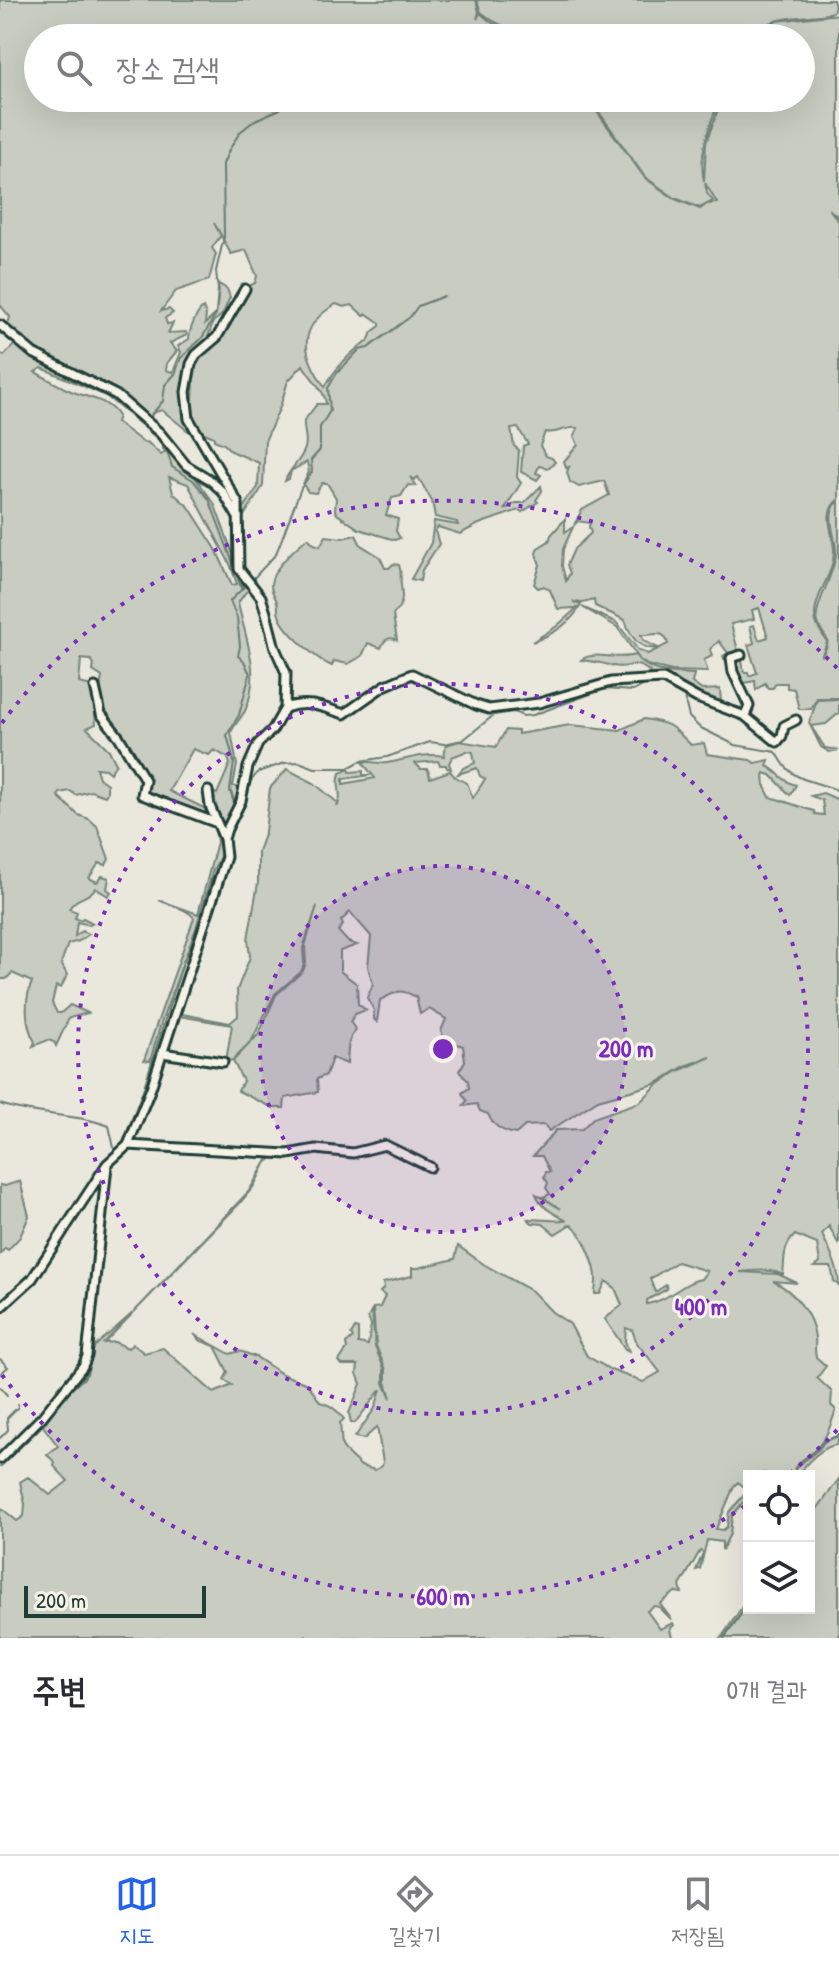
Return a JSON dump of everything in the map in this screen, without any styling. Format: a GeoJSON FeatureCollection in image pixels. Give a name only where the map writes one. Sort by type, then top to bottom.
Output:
{"type":"FeatureCollection","features":[{"type":"Feature","properties":{"kind":"street"},"geometry":{"type":"LineString","coordinates":[[224,839],[241,801],[244,779],[258,744],[280,719],[285,708],[286,673],[275,648],[261,597],[239,569],[238,503],[189,419],[186,392],[193,359],[217,337],[245,289]]}},
{"type":"Feature","properties":{"kind":"street"},"geometry":{"type":"LineString","coordinates":[[0,325],[33,353],[122,400],[160,433],[186,465],[223,492],[235,510],[239,525]]}},
{"type":"Feature","properties":{"kind":"street"},"geometry":{"type":"LineString","coordinates":[[741,655],[731,658],[733,672],[749,706],[745,716]]}},
{"type":"Feature","properties":{"kind":"street"},"geometry":{"type":"LineString","coordinates":[[285,708],[300,703],[315,704],[344,714],[384,686],[412,674],[489,709],[539,703],[611,682],[663,679],[697,698],[745,716],[777,742],[784,726],[796,720]]}},
{"type":"Feature","properties":{"kind":"street"},"geometry":{"type":"LineString","coordinates":[[95,687],[101,714],[145,780],[142,795],[217,823]]}},
{"type":"Feature","properties":{"kind":"street"},"geometry":{"type":"LineString","coordinates":[[0,1308],[32,1279],[107,1164],[128,1145],[162,1053],[226,857],[224,839],[210,806],[208,791]]}},
{"type":"Feature","properties":{"kind":"street"},"geometry":{"type":"LineString","coordinates":[[162,1053],[223,1062]]}},
{"type":"Feature","properties":{"kind":"street"},"geometry":{"type":"LineString","coordinates":[[128,1145],[288,1154],[316,1149],[353,1153],[385,1145],[430,1167]]}},
{"type":"Feature","properties":{"kind":"street"},"geometry":{"type":"LineString","coordinates":[[0,1459],[42,1417],[83,1366],[87,1356],[107,1164]]}},
{"type":"Feature","properties":{"kind":"shaded area"},"geometry":{"type":"Polygon","coordinates":[[[0,0],[476,0],[477,19],[480,13],[494,24],[24,24],[24,112],[597,112],[645,178],[675,199],[700,209],[706,205],[700,208],[675,198],[645,177],[599,112],[715,112],[704,149],[704,181],[706,143],[717,112],[815,112],[815,24],[772,24],[839,14],[839,218],[829,209],[839,222],[839,499],[833,505],[829,517],[833,561],[818,598],[815,617],[827,642],[817,613],[835,562],[836,547],[831,519],[834,506],[839,501],[839,698],[817,698],[811,709],[799,709],[794,689],[787,688],[787,683],[776,683],[773,688],[768,688],[765,683],[756,690],[755,681],[739,684],[732,659],[741,656],[744,672],[748,672],[749,676],[757,673],[748,645],[754,643],[750,626],[754,625],[759,640],[768,637],[759,608],[752,610],[754,619],[731,624],[739,654],[724,659],[723,656],[728,653],[719,641],[710,649],[712,656],[704,660],[708,672],[672,671],[647,665],[617,627],[582,607],[616,622],[639,651],[648,654],[668,644],[664,636],[641,635],[644,641],[658,648],[641,645],[633,637],[625,620],[595,606],[594,600],[573,602],[581,605],[566,623],[532,642],[577,608],[558,609],[550,590],[534,584],[540,565],[536,553],[538,548],[549,541],[565,519],[565,532],[573,527],[563,549],[562,566],[566,581],[570,573],[567,565],[574,549],[591,533],[590,523],[578,521],[574,525],[582,510],[609,495],[604,481],[579,487],[570,482],[569,467],[566,468],[564,461],[578,445],[574,436],[578,428],[545,432],[540,446],[546,456],[555,462],[548,468],[539,466],[536,473],[541,475],[537,480],[521,472],[523,446],[528,444],[518,428],[511,429],[514,446],[519,450],[517,477],[521,483],[504,510],[516,503],[524,503],[541,486],[538,502],[522,512],[519,510],[479,524],[460,534],[438,527],[435,531],[439,544],[422,570],[420,581],[411,579],[431,543],[434,521],[458,525],[457,522],[435,517],[432,501],[418,477],[414,480],[410,477],[416,486],[408,485],[401,496],[392,498],[386,515],[398,519],[396,531],[400,538],[395,540],[359,529],[337,514],[336,498],[327,483],[322,483],[316,493],[308,492],[303,484],[309,472],[307,462],[291,471],[289,479],[285,481],[289,472],[301,457],[305,448],[304,421],[317,404],[326,404],[320,389],[303,365],[288,381],[265,441],[263,486],[240,522],[240,514],[258,487],[259,463],[231,451],[214,437],[197,430],[187,409],[193,399],[194,384],[189,380],[197,355],[217,337],[257,276],[246,250],[231,254],[221,235],[212,248],[216,254],[209,280],[176,291],[161,311],[169,309],[173,313],[165,318],[167,324],[173,323],[168,333],[186,332],[187,335],[170,343],[177,351],[167,363],[166,370],[173,372],[181,352],[178,346],[189,339],[198,314],[203,308],[205,324],[216,314],[217,283],[227,289],[230,297],[223,314],[213,322],[208,337],[189,359],[184,402],[188,422],[194,430],[188,431],[162,410],[152,413],[149,423],[117,394],[84,381],[41,357],[0,325],[0,321],[8,324],[10,317],[0,305],[0,0]],[[705,183],[713,201],[708,204],[717,203],[705,183]],[[336,304],[314,322],[309,331],[307,341],[311,363],[325,387],[344,362],[368,342],[372,332],[380,326],[367,314],[364,316],[352,305],[344,307],[336,304]]]}},
{"type":"Feature","properties":{"kind":"shaded area"},"geometry":{"type":"Polygon","coordinates":[[[477,0],[833,0],[835,6],[833,12],[826,14],[786,18],[767,24],[499,24],[481,12],[477,0]]]}},
{"type":"Feature","properties":{"kind":"shaded area"},"geometry":{"type":"Polygon","coordinates":[[[0,327],[35,355],[101,388],[132,408],[155,435],[153,429],[191,462],[217,489],[234,518],[237,531],[223,500],[197,480],[214,503],[233,554],[248,582],[243,586],[233,564],[241,588],[250,583],[253,587],[238,603],[250,656],[252,683],[245,711],[231,732],[237,765],[233,786],[240,788],[237,807],[230,790],[236,810],[225,827],[217,822],[209,791],[217,794],[230,764],[228,758],[214,750],[209,755],[193,749],[169,791],[204,808],[212,821],[145,794],[147,786],[107,720],[100,692],[102,677],[93,671],[91,660],[81,659],[79,683],[92,686],[96,724],[87,728],[109,750],[116,764],[110,773],[96,768],[99,778],[107,784],[105,796],[91,791],[76,795],[70,791],[58,796],[78,815],[97,826],[109,859],[106,865],[99,863],[89,878],[97,882],[102,876],[109,878],[107,889],[111,892],[108,896],[95,888],[69,909],[77,912],[75,918],[93,923],[77,922],[75,936],[82,931],[89,934],[68,944],[61,963],[67,975],[61,988],[56,986],[52,1003],[57,1013],[70,1005],[88,1013],[69,1018],[56,1046],[48,1040],[33,1046],[35,1042],[27,1012],[32,982],[12,973],[6,979],[0,979],[0,353],[4,356],[15,344],[0,333],[0,327]],[[42,368],[35,372],[66,389],[103,402],[118,416],[116,422],[161,455],[165,452],[158,439],[106,396],[42,368]],[[169,477],[173,493],[189,507],[216,549],[232,585],[237,584],[230,564],[188,484],[169,477]]]}},
{"type":"Feature","properties":{"kind":"shaded area"},"geometry":{"type":"Polygon","coordinates":[[[356,535],[361,545],[380,557],[385,568],[399,565],[402,598],[393,615],[397,640],[387,640],[381,648],[368,643],[362,656],[348,664],[334,661],[332,666],[310,651],[287,628],[278,613],[271,583],[282,562],[308,538],[320,546],[326,536],[342,538],[356,535]]]}},
{"type":"Feature","properties":{"kind":"shaded area"},"geometry":{"type":"Polygon","coordinates":[[[635,655],[654,669],[694,674],[692,683],[702,690],[720,689],[721,702],[748,710],[734,712],[679,686],[648,679],[650,672],[639,666],[618,667],[581,660],[592,656],[635,655]]]}},
{"type":"Feature","properties":{"kind":"shaded area"},"geometry":{"type":"Polygon","coordinates":[[[839,699],[839,713],[826,724],[811,726],[825,748],[839,750],[829,752],[821,747],[809,723],[817,700],[839,699]]]}},
{"type":"Feature","properties":{"kind":"shaded area"},"geometry":{"type":"Polygon","coordinates":[[[644,719],[667,724],[691,745],[704,743],[707,754],[755,763],[769,760],[767,766],[796,785],[790,795],[771,775],[764,773],[765,787],[770,797],[824,815],[822,800],[811,796],[823,793],[839,800],[839,1245],[829,1226],[822,1234],[835,1265],[839,1286],[834,1281],[831,1267],[814,1267],[820,1263],[817,1244],[795,1235],[786,1249],[783,1275],[767,1271],[740,1272],[778,1274],[797,1283],[773,1281],[788,1291],[806,1312],[815,1337],[816,1357],[826,1366],[817,1378],[832,1392],[831,1405],[836,1410],[822,1442],[794,1469],[819,1449],[825,1441],[839,1436],[837,1445],[826,1448],[802,1470],[743,1470],[743,1486],[738,1482],[734,1486],[716,1529],[727,1527],[729,1512],[743,1496],[743,1502],[732,1516],[730,1534],[722,1550],[722,1542],[707,1540],[700,1569],[696,1570],[703,1553],[700,1551],[680,1586],[682,1593],[675,1592],[660,1604],[672,1620],[659,1607],[654,1606],[647,1611],[660,1629],[673,1623],[670,1629],[672,1638],[305,1638],[306,1635],[304,1638],[0,1638],[0,1507],[17,1521],[24,1516],[25,1504],[20,1482],[28,1477],[50,1495],[68,1481],[47,1455],[58,1446],[43,1426],[61,1400],[87,1374],[94,1347],[135,1311],[249,1191],[270,1155],[274,1157],[265,1164],[254,1186],[240,1203],[104,1343],[115,1342],[128,1348],[133,1344],[144,1353],[163,1348],[214,1393],[232,1385],[224,1380],[228,1372],[215,1346],[201,1341],[194,1334],[230,1354],[240,1351],[256,1357],[282,1374],[308,1384],[320,1402],[336,1410],[344,1419],[340,1423],[342,1446],[361,1466],[375,1470],[383,1462],[377,1427],[364,1439],[355,1437],[375,1408],[381,1389],[355,1423],[351,1423],[349,1413],[361,1384],[358,1365],[342,1365],[339,1361],[347,1349],[346,1344],[353,1338],[351,1335],[355,1328],[358,1329],[358,1343],[368,1345],[371,1325],[368,1318],[372,1310],[375,1347],[391,1398],[386,1370],[376,1346],[373,1308],[380,1307],[385,1296],[380,1292],[384,1288],[383,1283],[412,1276],[412,1268],[455,1259],[458,1246],[532,1291],[552,1312],[570,1324],[587,1356],[611,1370],[643,1382],[660,1372],[637,1343],[632,1330],[626,1328],[625,1341],[629,1351],[605,1319],[622,1305],[615,1288],[606,1281],[600,1294],[595,1294],[592,1259],[576,1228],[571,1224],[555,1234],[543,1224],[532,1223],[528,1219],[567,1221],[538,1199],[536,1194],[561,1209],[543,1197],[550,1194],[544,1177],[546,1172],[550,1172],[542,1156],[533,1156],[556,1130],[582,1129],[593,1118],[640,1102],[676,1072],[711,1057],[685,1066],[655,1084],[598,1100],[549,1131],[544,1125],[525,1126],[516,1134],[503,1130],[488,1114],[480,1111],[477,1104],[463,1106],[467,1101],[462,1093],[469,1088],[468,1081],[459,1071],[465,1061],[463,1046],[446,1043],[441,1031],[446,1019],[429,1009],[420,1014],[416,997],[400,992],[380,1000],[377,1022],[374,1019],[374,1010],[367,998],[373,984],[368,967],[371,936],[350,912],[341,921],[343,925],[338,931],[348,942],[357,945],[340,951],[340,971],[357,984],[358,1004],[366,1010],[355,1014],[350,1022],[356,1030],[349,1041],[347,1064],[332,1058],[326,1075],[317,1079],[318,1092],[285,1098],[284,1108],[273,1108],[238,1091],[243,1081],[233,1061],[259,1034],[276,995],[303,971],[305,946],[317,906],[303,948],[301,972],[275,994],[252,1040],[233,1060],[226,1061],[232,1025],[179,1016],[166,1047],[174,1052],[165,1050],[176,1013],[230,1023],[238,1016],[237,990],[250,957],[248,939],[258,883],[258,851],[265,832],[270,788],[287,769],[314,783],[338,803],[337,807],[340,798],[340,773],[349,769],[350,772],[363,771],[363,775],[371,775],[343,779],[343,784],[375,778],[362,762],[384,763],[422,756],[444,756],[446,745],[459,741],[496,747],[506,730],[518,731],[518,734],[570,725],[620,730],[644,719]],[[473,752],[452,757],[449,763],[451,769],[438,761],[415,763],[421,769],[428,769],[430,778],[450,771],[467,783],[473,798],[485,779],[477,768],[458,774],[475,763],[473,752]],[[677,1262],[650,1279],[655,1292],[666,1285],[667,1289],[647,1300],[647,1304],[701,1279],[707,1271],[677,1262]]]}},
{"type":"Feature","properties":{"kind":"shaded area"},"geometry":{"type":"Polygon","coordinates":[[[215,827],[221,842],[221,855],[213,870],[150,1061],[144,1060],[194,918],[183,909],[159,900],[198,914],[217,842],[215,827]]]}},
{"type":"Feature","properties":{"kind":"shaded area"},"geometry":{"type":"Polygon","coordinates":[[[20,1181],[29,1216],[20,1237],[0,1254],[0,1185],[20,1181]]]}},
{"type":"Feature","properties":{"kind":"shaded area"},"geometry":{"type":"Polygon","coordinates":[[[839,1479],[839,1638],[725,1638],[743,1611],[743,1614],[815,1614],[815,1512],[839,1479]]]}},
{"type":"Feature","properties":{"kind":"shaded area"},"geometry":{"type":"Polygon","coordinates":[[[743,1606],[743,1611],[721,1638],[743,1606]]]}},
{"type":"Feature","properties":{"kind":"waterway"},"geometry":{"type":"LineString","coordinates":[[150,422],[152,414],[163,401],[165,385],[175,374],[181,358],[202,338],[216,314],[216,271],[224,237],[223,164],[240,132],[255,120],[273,112]]}},
{"type":"Feature","properties":{"kind":"waterway"},"geometry":{"type":"LineString","coordinates":[[251,581],[276,554],[301,488],[312,472],[311,460],[320,450],[320,427],[330,411],[328,388],[337,373],[359,350],[368,348],[410,317],[418,306],[444,296]]}},
{"type":"Feature","properties":{"kind":"waterway"},"geometry":{"type":"LineString","coordinates":[[154,431],[172,467],[193,480],[209,499],[242,587]]}},
{"type":"Feature","properties":{"kind":"waterway"},"geometry":{"type":"LineString","coordinates":[[236,807],[230,791],[234,762],[227,735],[239,715],[250,674],[238,656],[237,618],[230,601],[246,585]]}},
{"type":"Feature","properties":{"kind":"waterway"},"geometry":{"type":"LineString","coordinates":[[248,785],[258,772],[285,763],[299,762],[315,768],[348,768],[361,761],[387,757],[430,742],[444,744],[463,740],[494,715],[514,712],[523,716],[533,715],[604,689],[633,691],[648,683]]}},
{"type":"Feature","properties":{"kind":"waterway"},"geometry":{"type":"LineString","coordinates":[[683,693],[689,717],[699,727],[735,745],[776,752],[793,773],[839,791]]}},
{"type":"Feature","properties":{"kind":"waterway"},"geometry":{"type":"LineString","coordinates":[[227,840],[244,803]]}},
{"type":"Feature","properties":{"kind":"waterway"},"geometry":{"type":"LineString","coordinates":[[121,1148],[222,856]]}},
{"type":"Feature","properties":{"kind":"waterway"},"geometry":{"type":"LineString","coordinates":[[0,1104],[109,1126],[115,1152]]}},
{"type":"Feature","properties":{"kind":"waterway"},"geometry":{"type":"LineString","coordinates":[[107,1201],[112,1164]]}},
{"type":"Feature","properties":{"kind":"waterway"},"geometry":{"type":"LineString","coordinates":[[99,1272],[102,1247]]}},
{"type":"Feature","properties":{"kind":"waterway"},"geometry":{"type":"LineString","coordinates":[[94,1323],[97,1290]]}},
{"type":"Feature","properties":{"kind":"waterway"},"geometry":{"type":"LineString","coordinates":[[0,1467],[84,1378],[90,1358]]}},
{"type":"Feature","properties":{"kind":"waterway"},"geometry":{"type":"LineString","coordinates":[[0,1359],[8,1367],[0,1374]]}},
{"type":"Feature","properties":{"kind":"waterway"},"geometry":{"type":"LineString","coordinates":[[0,1387],[7,1395]]}},
{"type":"Feature","properties":{"kind":"waterway"},"geometry":{"type":"LineString","coordinates":[[0,1438],[8,1430],[7,1418],[18,1404]]}},
{"type":"Feature","properties":{"kind":"waterway"},"geometry":{"type":"LineString","coordinates":[[795,1470],[822,1442],[839,1435]]}},
{"type":"Feature","properties":{"kind":"waterway"},"geometry":{"type":"LineString","coordinates":[[724,1638],[743,1611]]}}]}
